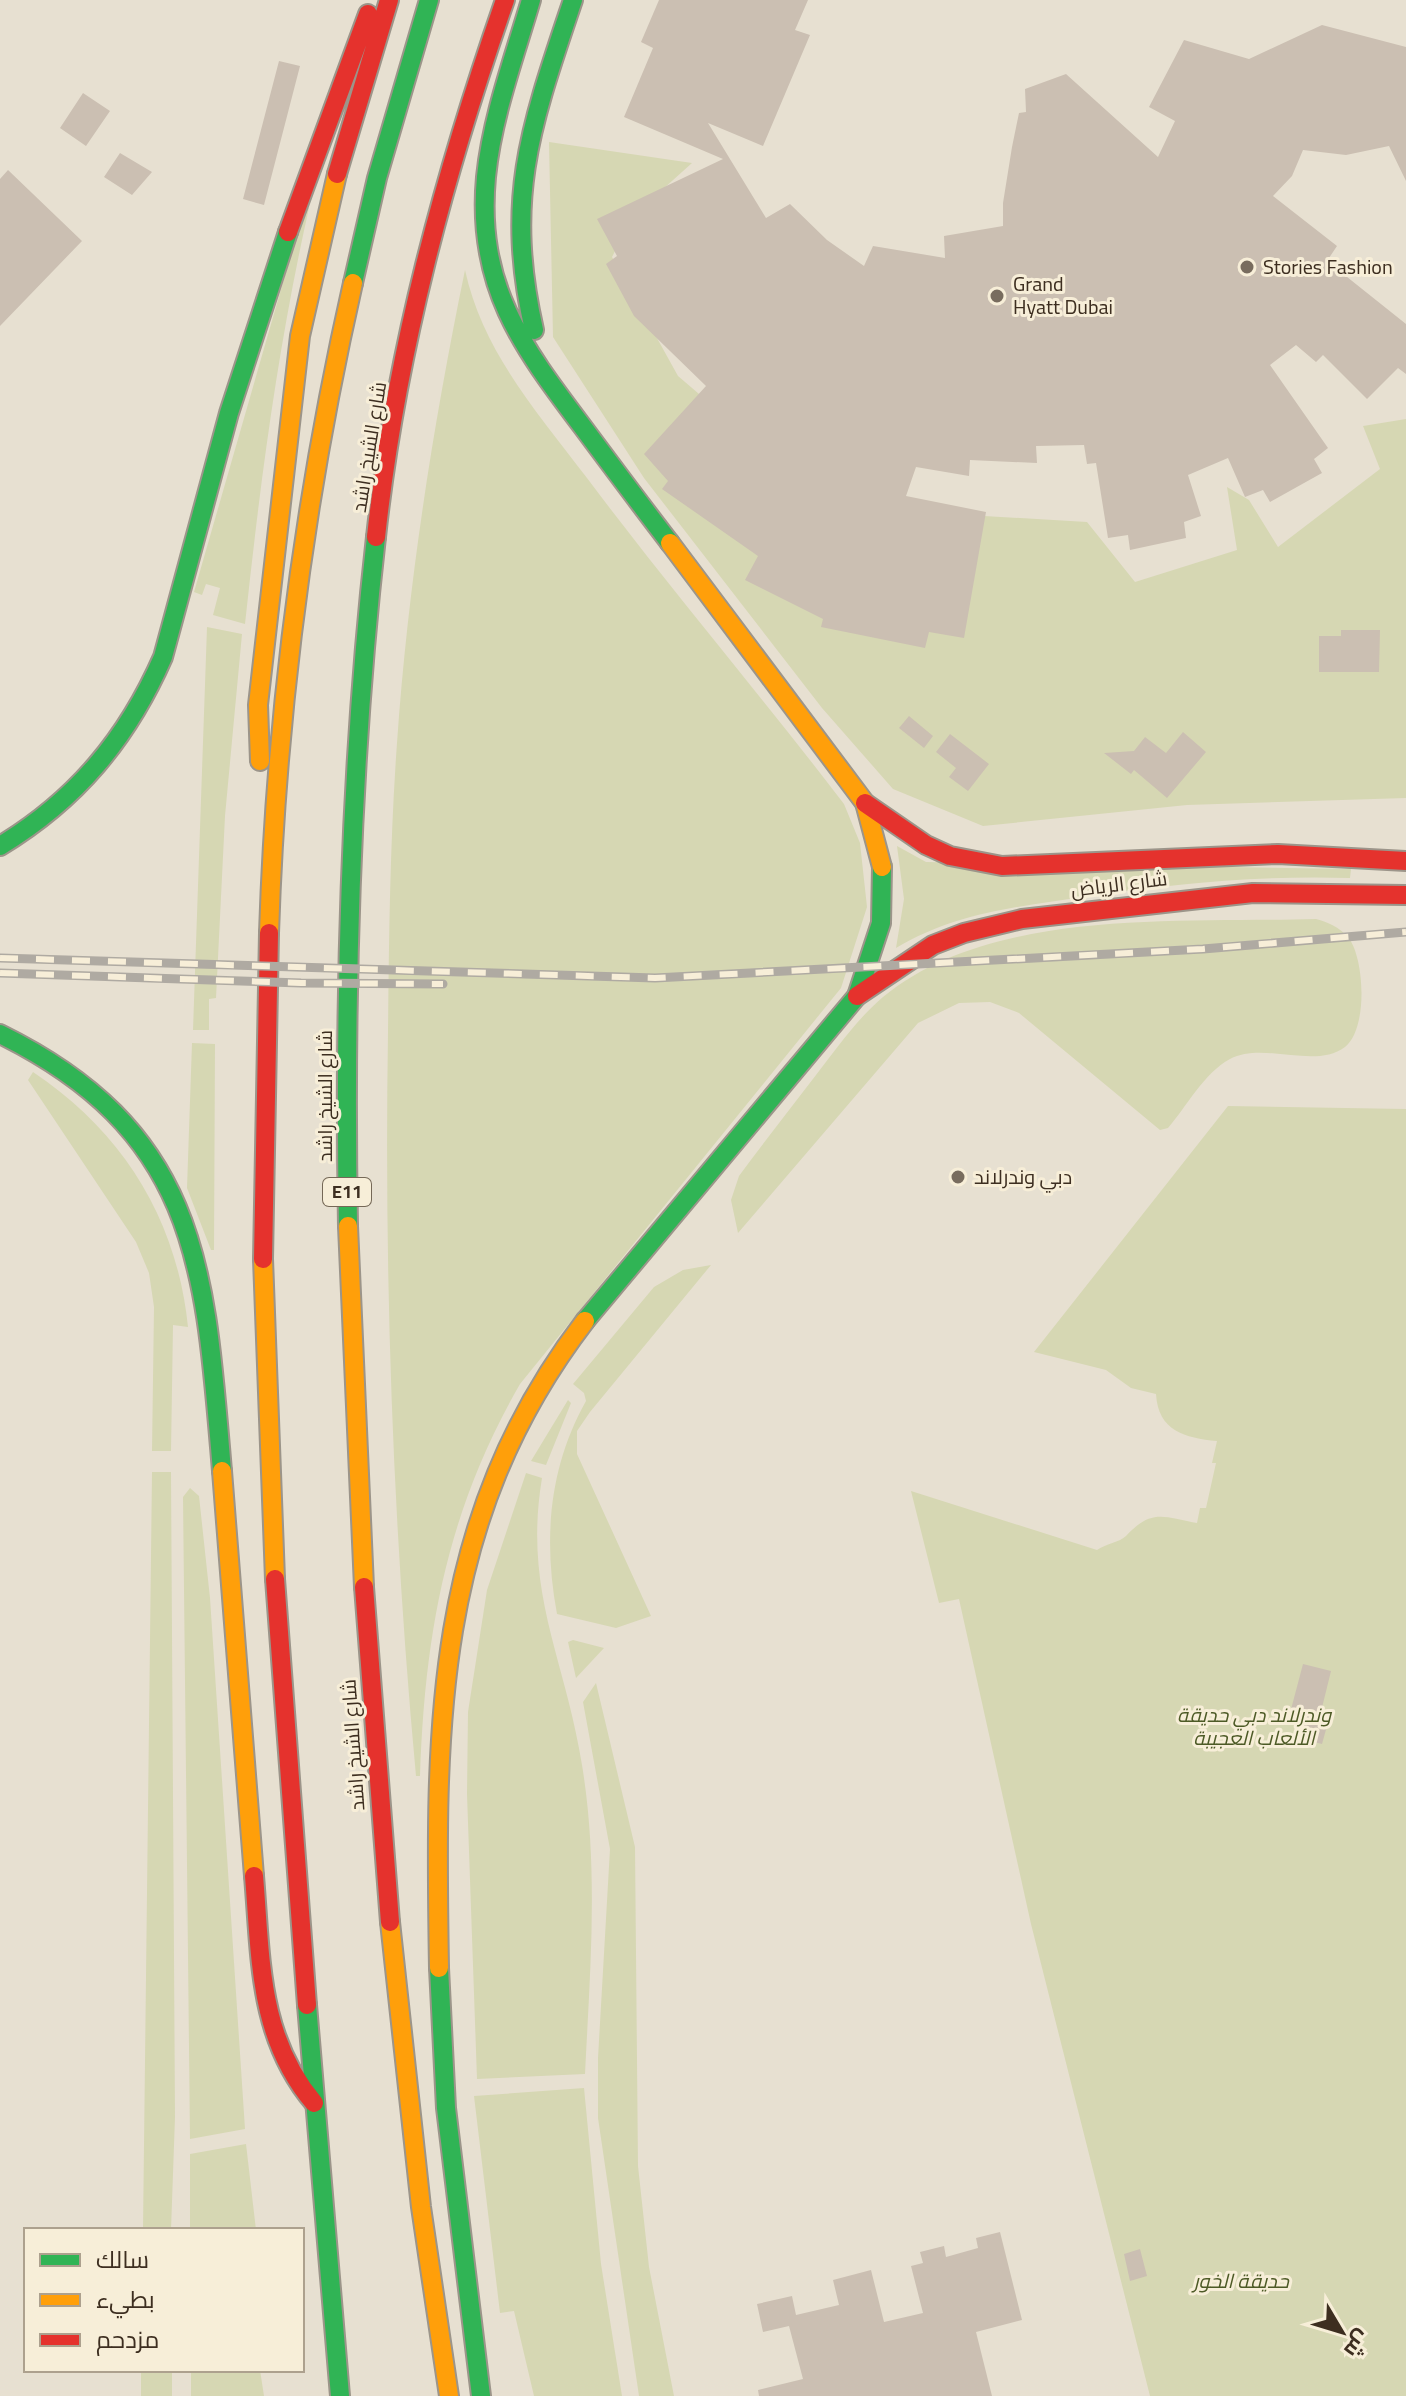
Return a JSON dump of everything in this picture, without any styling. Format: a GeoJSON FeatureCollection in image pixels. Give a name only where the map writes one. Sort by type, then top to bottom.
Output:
{"type":"FeatureCollection","features":[{"type":"Feature","properties":{"kind":"main road"},"geometry":{"type":"LineString","coordinates":[[0,846],[48,815],[79,789],[112,751],[148,694],[163,657],[191,543],[239,375],[310,161],[373,0]]}},
{"type":"Feature","properties":{"kind":"main road"},"geometry":{"type":"LineString","coordinates":[[275,806],[259,758],[258,718],[292,385],[329,203],[389,0]]}},
{"type":"Feature","properties":{"kind":"main road"},"geometry":{"type":"LineString","coordinates":[[340,2396],[314,2103],[268,1466],[263,1069],[275,806],[310,506],[329,390],[380,161],[429,0]]}},
{"type":"Feature","properties":{"kind":"main road","name":"شارع الشيخ راشد"},"geometry":{"type":"LineString","coordinates":[[449,2396],[423,2238],[388,1917],[361,1549],[349,1284],[348,906],[358,706],[396,408],[438,212],[466,114],[505,0]]}},
{"type":"Feature","properties":{"kind":"main road"},"geometry":{"type":"LineString","coordinates":[[481,2396],[443,2068],[438,1891],[438,1747],[442,1687],[448,1630],[461,1572],[477,1519],[508,1445],[569,1342],[857,996],[875,957],[884,917],[885,891],[879,839],[865,803],[526,352],[506,316],[492,278],[482,212],[486,158],[531,0]]}},
{"type":"Feature","properties":{"kind":"main road"},"geometry":{"type":"LineString","coordinates":[[550,384],[524,293],[517,252],[517,202],[526,145],[573,0]]}},
{"type":"Feature","properties":{"kind":"main road","name":"شارع الرياض"},"geometry":{"type":"LineString","coordinates":[[865,803],[926,845],[975,863],[1002,866],[1266,854],[1406,861]]}},
{"type":"Feature","properties":{"kind":"main road"},"geometry":{"type":"LineString","coordinates":[[1373,892],[1391,876],[1406,874]]}},
{"type":"Feature","properties":{"kind":"main road","name":"شارع الرياض"},"geometry":{"type":"LineString","coordinates":[[857,996],[914,956],[942,941],[1004,922],[1151,901],[1282,891],[1406,895]]}},
{"type":"Feature","properties":{"kind":"main road"},"geometry":{"type":"LineString","coordinates":[[0,1034],[28,1045],[76,1075],[131,1129],[173,1192],[200,1264],[212,1355],[264,1998],[279,2055],[294,2081],[314,2103]]}},
{"type":"Feature","properties":{"kind":"green space"},"geometry":{"type":"Polygon","coordinates":[[[549,142],[692,163],[633,216],[612,257],[678,376],[787,469],[967,515],[1087,522],[1135,582],[1237,550],[1227,487],[1249,500],[1278,547],[1380,469],[1363,426],[1406,419],[1406,798],[1187,805],[983,826],[893,789],[822,708],[644,478],[553,337],[549,142]]]}},
{"type":"Feature","properties":{"kind":"green space"},"geometry":{"type":"Polygon","coordinates":[[[305,206],[309,208],[271,415],[245,624],[213,615],[220,588],[206,584],[202,595],[194,592],[305,206]]]}},
{"type":"Feature","properties":{"kind":"green space"},"geometry":{"type":"Polygon","coordinates":[[[465,270],[485,328],[531,405],[844,804],[860,843],[867,907],[841,988],[520,1384],[495,1431],[474,1478],[444,1573],[427,1671],[420,1776],[416,1776],[401,1590],[389,1312],[387,1126],[391,852],[402,683],[415,565],[442,387],[465,270]]]}},
{"type":"Feature","properties":{"kind":"green space"},"geometry":{"type":"Polygon","coordinates":[[[207,627],[242,634],[225,816],[216,998],[209,999],[209,1030],[193,1030],[207,627]]]}},
{"type":"Feature","properties":{"kind":"green space"},"geometry":{"type":"Polygon","coordinates":[[[897,846],[926,862],[1351,869],[1350,878],[1283,878],[1183,884],[1010,908],[963,919],[896,948],[904,899],[897,846]]]}},
{"type":"Feature","properties":{"kind":"green space"},"geometry":{"type":"Polygon","coordinates":[[[1316,919],[1345,933],[1358,961],[1361,1010],[1358,1025],[1345,1047],[1319,1056],[1258,1053],[1230,1059],[1204,1081],[1168,1128],[1160,1130],[1019,1013],[990,1002],[959,1003],[918,1023],[738,1233],[731,1200],[739,1176],[865,1015],[883,997],[927,968],[978,947],[1032,934],[1090,926],[1316,919]]]}},
{"type":"Feature","properties":{"kind":"green space"},"geometry":{"type":"Polygon","coordinates":[[[192,1043],[215,1044],[214,1250],[211,1250],[187,1188],[192,1043]]]}},
{"type":"Feature","properties":{"kind":"green space"},"geometry":{"type":"Polygon","coordinates":[[[33,1072],[94,1122],[119,1151],[158,1215],[172,1250],[188,1327],[173,1325],[171,1451],[152,1451],[154,1307],[149,1273],[136,1242],[28,1080],[33,1072]]]}},
{"type":"Feature","properties":{"kind":"green space","name":"وندرلاند دبي حديقة الألعاب العجيبة"},"geometry":{"type":"Polygon","coordinates":[[[1228,1106],[1406,1109],[1406,2396],[1150,2396],[1031,1924],[959,1599],[939,1603],[911,1491],[1097,1550],[1123,1538],[1150,1518],[1166,1517],[1197,1523],[1200,1508],[1206,1508],[1216,1463],[1212,1463],[1217,1441],[1194,1438],[1175,1430],[1162,1417],[1156,1394],[1131,1388],[1106,1370],[1034,1352],[1228,1106]]]}},
{"type":"Feature","properties":{"kind":"green space"},"geometry":{"type":"Polygon","coordinates":[[[711,1265],[577,1431],[577,1454],[651,1616],[616,1628],[557,1614],[550,1558],[552,1504],[564,1452],[586,1401],[584,1393],[573,1384],[654,1287],[683,1270],[711,1265]]]}},
{"type":"Feature","properties":{"kind":"green space"},"geometry":{"type":"Polygon","coordinates":[[[568,1400],[571,1403],[546,1465],[531,1461],[568,1400]]]}},
{"type":"Feature","properties":{"kind":"green space"},"geometry":{"type":"Polygon","coordinates":[[[152,1472],[171,1472],[175,2117],[171,2228],[143,2228],[152,1472]]]}},
{"type":"Feature","properties":{"kind":"green space"},"geometry":{"type":"Polygon","coordinates":[[[526,1473],[542,1478],[538,1556],[542,1591],[575,1727],[587,1804],[592,1920],[585,2074],[477,2079],[467,1794],[468,1712],[487,1590],[526,1473]]]}},
{"type":"Feature","properties":{"kind":"green space"},"geometry":{"type":"Polygon","coordinates":[[[190,1488],[199,1496],[210,1598],[245,2129],[190,2139],[183,1497],[190,1488]]]}},
{"type":"Feature","properties":{"kind":"green space"},"geometry":{"type":"Polygon","coordinates":[[[573,1640],[604,1648],[576,1678],[568,1642],[573,1640]]]}},
{"type":"Feature","properties":{"kind":"green space"},"geometry":{"type":"Polygon","coordinates":[[[596,1683],[635,1847],[638,2166],[649,2267],[674,2396],[639,2396],[598,2118],[598,2058],[610,1849],[583,1702],[596,1683]]]}},
{"type":"Feature","properties":{"kind":"green space"},"geometry":{"type":"Polygon","coordinates":[[[584,2088],[601,2264],[622,2396],[534,2396],[514,2311],[500,2313],[474,2096],[584,2088]]]}},
{"type":"Feature","properties":{"kind":"green space"},"geometry":{"type":"Polygon","coordinates":[[[246,2144],[256,2228],[190,2228],[190,2154],[246,2144]]]}},
{"type":"Feature","properties":{"kind":"green space"},"geometry":{"type":"Polygon","coordinates":[[[141,2372],[172,2372],[172,2396],[141,2396],[141,2372]]]}},
{"type":"Feature","properties":{"kind":"green space"},"geometry":{"type":"Polygon","coordinates":[[[191,2372],[260,2372],[264,2396],[191,2396],[191,2372]]]}},
{"type":"Feature","properties":{"kind":"building","name":"Grand Hyatt Dubai"},"geometry":{"type":"Polygon","coordinates":[[[659,0],[808,0],[795,30],[810,35],[763,146],[708,123],[766,218],[790,204],[827,240],[864,266],[873,246],[945,258],[944,236],[1003,226],[1003,203],[1012,147],[1019,113],[1026,112],[1025,89],[1066,74],[1158,157],[1175,121],[1149,107],[1184,40],[1249,59],[1322,25],[1406,47],[1406,181],[1389,146],[1346,155],[1303,150],[1292,176],[1273,196],[1337,246],[1327,261],[1406,324],[1406,374],[1398,368],[1367,399],[1323,355],[1316,362],[1296,345],[1270,365],[1328,448],[1314,459],[1322,473],[1270,502],[1263,490],[1245,497],[1228,458],[1188,475],[1201,516],[1184,522],[1186,538],[1130,550],[1128,535],[1108,538],[1096,463],[1087,464],[1084,445],[1036,446],[1037,463],[970,460],[969,476],[916,467],[906,496],[986,512],[964,638],[929,632],[925,648],[821,627],[823,619],[745,580],[758,556],[662,489],[668,481],[644,454],[706,386],[634,316],[606,264],[617,256],[597,219],[723,159],[624,117],[653,48],[641,42],[659,0]]]}},
{"type":"Feature","properties":{"kind":"building"},"geometry":{"type":"Polygon","coordinates":[[[279,61],[300,66],[264,205],[243,199],[279,61]]]}},
{"type":"Feature","properties":{"kind":"building"},"geometry":{"type":"Polygon","coordinates":[[[83,93],[110,111],[86,146],[60,128],[83,93]]]}},
{"type":"Feature","properties":{"kind":"building"},"geometry":{"type":"Polygon","coordinates":[[[120,153],[152,172],[132,195],[104,177],[120,153]]]}},
{"type":"Feature","properties":{"kind":"building"},"geometry":{"type":"Polygon","coordinates":[[[8,170],[82,241],[0,326],[0,179],[8,170]]]}},
{"type":"Feature","properties":{"kind":"building"},"geometry":{"type":"Polygon","coordinates":[[[1341,630],[1380,630],[1379,672],[1319,672],[1319,636],[1341,636],[1341,630]]]}},
{"type":"Feature","properties":{"kind":"building"},"geometry":{"type":"Polygon","coordinates":[[[909,716],[933,736],[924,748],[899,728],[909,716]]]}},
{"type":"Feature","properties":{"kind":"building"},"geometry":{"type":"Polygon","coordinates":[[[1183,732],[1206,752],[1167,798],[1134,770],[1131,774],[1104,753],[1134,751],[1145,737],[1166,753],[1183,732]]]}},
{"type":"Feature","properties":{"kind":"building"},"geometry":{"type":"Polygon","coordinates":[[[950,734],[989,764],[968,791],[949,777],[956,768],[936,752],[950,734]]]}},
{"type":"Feature","properties":{"kind":"building"},"geometry":{"type":"Polygon","coordinates":[[[1303,1664],[1331,1671],[1318,1724],[1327,1726],[1322,1744],[1293,1737],[1298,1719],[1289,1717],[1303,1664]]]}},
{"type":"Feature","properties":{"kind":"building"},"geometry":{"type":"Polygon","coordinates":[[[1000,2232],[1022,2320],[976,2332],[992,2396],[759,2396],[758,2390],[803,2379],[789,2326],[763,2332],[757,2304],[792,2296],[796,2315],[839,2305],[833,2280],[871,2270],[884,2322],[923,2313],[911,2266],[923,2263],[920,2252],[944,2246],[946,2257],[978,2248],[976,2238],[1000,2232]]]}},
{"type":"Feature","properties":{"kind":"building"},"geometry":{"type":"Polygon","coordinates":[[[1140,2249],[1147,2276],[1130,2281],[1124,2254],[1140,2249]]]}},
{"type":"Feature","properties":{"kind":"railway"},"geometry":{"type":"LineString","coordinates":[[0,958],[655,978],[1203,949],[1406,932]]}},
{"type":"Feature","properties":{"kind":"railway"},"geometry":{"type":"LineString","coordinates":[[0,973],[301,983],[443,984]]}},
{"type":"Feature","properties":{"kind":"traffic: fast"},"geometry":{"type":"LineString","coordinates":[[353,283],[377,178],[429,0]]}},
{"type":"Feature","properties":{"kind":"traffic: fast"},"geometry":{"type":"LineString","coordinates":[[531,0],[498,110],[486,177],[488,250],[496,282],[507,312],[540,368],[670,543]]}},
{"type":"Feature","properties":{"kind":"traffic: fast"},"geometry":{"type":"LineString","coordinates":[[534,330],[525,283],[522,240],[526,162],[545,86],[573,0]]}},
{"type":"Feature","properties":{"kind":"traffic: fast"},"geometry":{"type":"LineString","coordinates":[[0,846],[52,809],[75,788],[116,741],[149,687],[163,657],[229,413],[288,232]]}},
{"type":"Feature","properties":{"kind":"traffic: fast"},"geometry":{"type":"LineString","coordinates":[[348,1226],[347,1054],[351,881],[360,709],[376,537]]}},
{"type":"Feature","properties":{"kind":"traffic: fast"},"geometry":{"type":"LineString","coordinates":[[585,1321],[857,996],[881,923],[882,867]]}},
{"type":"Feature","properties":{"kind":"traffic: fast"},"geometry":{"type":"LineString","coordinates":[[0,1034],[67,1073],[117,1116],[154,1163],[180,1215],[197,1271],[208,1332],[222,1471]]}},
{"type":"Feature","properties":{"kind":"traffic: fast"},"geometry":{"type":"LineString","coordinates":[[439,1968],[446,2108],[481,2396]]}},
{"type":"Feature","properties":{"kind":"traffic: fast"},"geometry":{"type":"LineString","coordinates":[[307,2005],[340,2396]]}},
{"type":"Feature","properties":{"kind":"traffic: slow"},"geometry":{"type":"LineString","coordinates":[[260,761],[258,705],[300,336],[337,174]]}},
{"type":"Feature","properties":{"kind":"traffic: slow"},"geometry":{"type":"LineString","coordinates":[[269,933],[278,769],[296,606],[321,443],[353,283]]}},
{"type":"Feature","properties":{"kind":"traffic: slow"},"geometry":{"type":"LineString","coordinates":[[670,543],[865,803],[882,867]]}},
{"type":"Feature","properties":{"kind":"traffic: slow"},"geometry":{"type":"LineString","coordinates":[[348,1226],[364,1587]]}},
{"type":"Feature","properties":{"kind":"traffic: slow"},"geometry":{"type":"LineString","coordinates":[[263,1259],[275,1579]]}},
{"type":"Feature","properties":{"kind":"traffic: slow"},"geometry":{"type":"LineString","coordinates":[[439,1968],[439,1794],[443,1711],[453,1630],[471,1551],[497,1473],[535,1396],[585,1321]]}},
{"type":"Feature","properties":{"kind":"traffic: slow"},"geometry":{"type":"LineString","coordinates":[[222,1471],[254,1876]]}},
{"type":"Feature","properties":{"kind":"traffic: slow"},"geometry":{"type":"LineString","coordinates":[[390,1922],[421,2207],[449,2396]]}},
{"type":"Feature","properties":{"kind":"traffic: jam"},"geometry":{"type":"LineString","coordinates":[[337,174],[389,0]]}},
{"type":"Feature","properties":{"kind":"traffic: jam"},"geometry":{"type":"LineString","coordinates":[[376,537],[396,400],[425,265],[462,132],[505,0]]}},
{"type":"Feature","properties":{"kind":"traffic: jam"},"geometry":{"type":"LineString","coordinates":[[288,232],[368,14]]}},
{"type":"Feature","properties":{"kind":"traffic: jam"},"geometry":{"type":"LineString","coordinates":[[865,803],[926,845],[950,856],[1002,866],[1278,854],[1406,861]]}},
{"type":"Feature","properties":{"kind":"traffic: jam"},"geometry":{"type":"LineString","coordinates":[[857,996],[933,945],[964,933],[1022,919],[1253,893],[1406,895]]}},
{"type":"Feature","properties":{"kind":"traffic: jam"},"geometry":{"type":"LineString","coordinates":[[263,1259],[269,933]]}},
{"type":"Feature","properties":{"kind":"traffic: jam"},"geometry":{"type":"LineString","coordinates":[[275,1579],[307,2005]]}},
{"type":"Feature","properties":{"kind":"traffic: jam"},"geometry":{"type":"LineString","coordinates":[[364,1587],[390,1922]]}},
{"type":"Feature","properties":{"kind":"traffic: jam"},"geometry":{"type":"LineString","coordinates":[[254,1876],[261,1966],[272,2024],[296,2078],[314,2103]]}},
{"type":"Feature","properties":{"kind":"place","name":"Stories Fashion"},"geometry":{"type":"Point","coordinates":[1247,267]}},
{"type":"Feature","properties":{"kind":"place","name":"Grand Hyatt Dubai"},"geometry":{"type":"Point","coordinates":[997,296]}},
{"type":"Feature","properties":{"kind":"place","name":"دبي وندرلاند"},"geometry":{"type":"Point","coordinates":[958,1177]}},
{"type":"Feature","properties":{"kind":"park label","name":"حديقة الخور"},"geometry":{"type":"Point","coordinates":[1241,2281]}}]}
